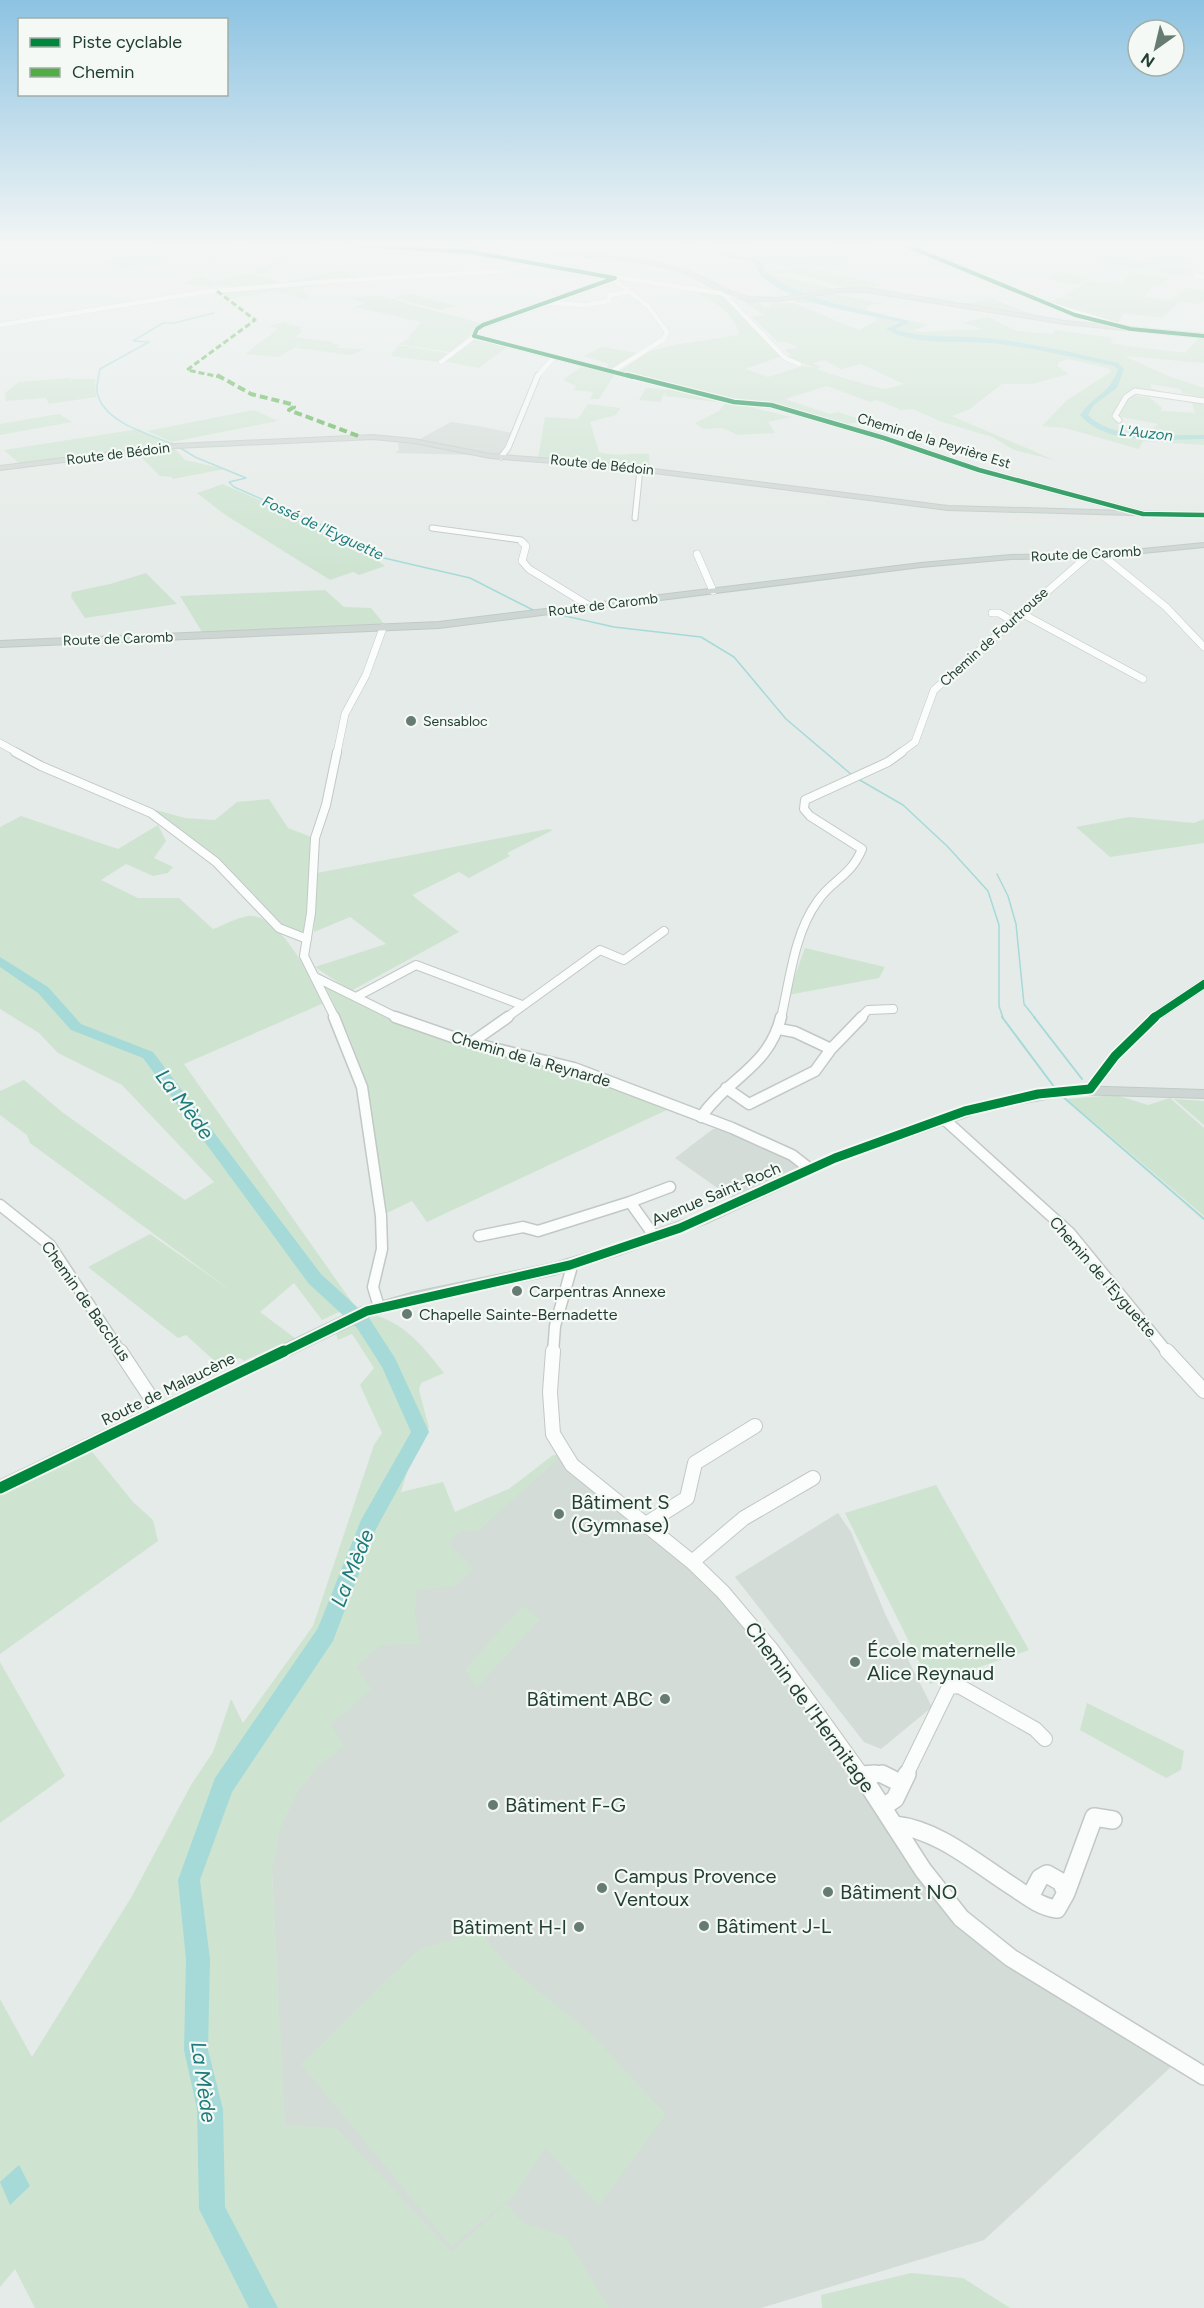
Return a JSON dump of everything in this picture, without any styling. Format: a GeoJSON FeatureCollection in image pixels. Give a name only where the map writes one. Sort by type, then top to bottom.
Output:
{"type":"FeatureCollection","features":[{"type":"Feature","properties":{"kind":"main road","name":"Route de Bédoin"},"geometry":{"type":"LineString","coordinates":[[0,468],[167,447],[344,437],[401,439],[501,457],[640,469],[957,509],[1204,515]]}},
{"type":"Feature","properties":{"kind":"main road","name":"Route de Caromb"},"geometry":{"type":"LineString","coordinates":[[0,644],[439,625],[931,564],[1011,557],[1088,556],[1204,545]]}},
{"type":"Feature","properties":{"kind":"main road","name":"Avenue Saint-Roch"},"geometry":{"type":"LineString","coordinates":[[349,1319],[373,1309],[570,1265],[655,1237],[702,1219],[810,1169],[944,1119],[1019,1098],[1059,1091],[1090,1089],[1204,1094]]}},
{"type":"Feature","properties":{"kind":"main road","name":"Route de Malaucène"},"geometry":{"type":"LineString","coordinates":[[0,1488],[349,1319]]}},
{"type":"Feature","properties":{"kind":"street"},"geometry":{"type":"LineString","coordinates":[[441,362],[453,353]]}},
{"type":"Feature","properties":{"kind":"street","name":"Chemin de la Peyrière Est"},"geometry":{"type":"LineString","coordinates":[[533,353],[734,402],[771,405],[884,438],[979,470],[1143,514]]}},
{"type":"Feature","properties":{"kind":"street"},"geometry":{"type":"LineString","coordinates":[[611,372],[642,353]]}},
{"type":"Feature","properties":{"kind":"street"},"geometry":{"type":"LineString","coordinates":[[780,353],[785,358],[799,364]]}},
{"type":"Feature","properties":{"kind":"street"},"geometry":{"type":"LineString","coordinates":[[501,457],[508,448],[538,375],[553,358]]}},
{"type":"Feature","properties":{"kind":"street"},"geometry":{"type":"LineString","coordinates":[[1119,420],[1115,416],[1126,397],[1135,391],[1204,401]]}},
{"type":"Feature","properties":{"kind":"street"},"geometry":{"type":"LineString","coordinates":[[634,518],[640,469]]}},
{"type":"Feature","properties":{"kind":"street"},"geometry":{"type":"LineString","coordinates":[[432,528],[521,540],[526,546],[522,561],[529,569],[591,607]]}},
{"type":"Feature","properties":{"kind":"street"},"geometry":{"type":"LineString","coordinates":[[697,554],[712,591]]}},
{"type":"Feature","properties":{"kind":"street"},"geometry":{"type":"LineString","coordinates":[[1102,555],[1166,607],[1204,647]]}},
{"type":"Feature","properties":{"kind":"street","name":"Chemin de Fourtrouse"},"geometry":{"type":"LineString","coordinates":[[701,1117],[706,1108],[767,1052],[779,1029],[791,972],[816,903],[851,873],[862,849],[811,817],[804,809],[805,800],[888,762],[915,742],[934,690],[1023,614],[1046,590],[1088,556]]}},
{"type":"Feature","properties":{"kind":"street"},"geometry":{"type":"LineString","coordinates":[[992,613],[999,613],[1014,622]]}},
{"type":"Feature","properties":{"kind":"street"},"geometry":{"type":"LineString","coordinates":[[1023,614],[1143,679]]}},
{"type":"Feature","properties":{"kind":"street"},"geometry":{"type":"LineString","coordinates":[[373,1309],[373,1287],[382,1249],[381,1216],[362,1087],[345,1039],[317,978],[304,959],[315,838],[327,805],[345,714],[366,675],[383,628]]}},
{"type":"Feature","properties":{"kind":"street"},"geometry":{"type":"LineString","coordinates":[[0,743],[41,766],[151,813],[216,862],[279,928],[294,936],[307,939]]}},
{"type":"Feature","properties":{"kind":"street"},"geometry":{"type":"LineString","coordinates":[[471,1043],[600,950],[624,960],[664,932]]}},
{"type":"Feature","properties":{"kind":"street"},"geometry":{"type":"LineString","coordinates":[[356,997],[416,965],[522,1005]]}},
{"type":"Feature","properties":{"kind":"street","name":"Chemin de la Reynarde"},"geometry":{"type":"LineString","coordinates":[[317,978],[398,1018],[471,1043],[574,1068],[701,1117],[792,1155],[810,1169]]}},
{"type":"Feature","properties":{"kind":"street"},"geometry":{"type":"LineString","coordinates":[[1090,1089],[1116,1052],[1145,1023],[1175,999],[1204,984]]}},
{"type":"Feature","properties":{"kind":"street"},"geometry":{"type":"LineString","coordinates":[[726,1089],[748,1104],[815,1071],[831,1049],[868,1010],[893,1009]]}},
{"type":"Feature","properties":{"kind":"street"},"geometry":{"type":"LineString","coordinates":[[779,1029],[795,1032],[831,1049]]}},
{"type":"Feature","properties":{"kind":"street","name":"Chemin de l'Eyguette"},"geometry":{"type":"LineString","coordinates":[[944,1119],[1070,1233],[1161,1344],[1204,1391]]}},
{"type":"Feature","properties":{"kind":"street"},"geometry":{"type":"LineString","coordinates":[[479,1236],[523,1227],[538,1231],[670,1187]]}},
{"type":"Feature","properties":{"kind":"street"},"geometry":{"type":"LineString","coordinates":[[630,1202],[655,1237]]}},
{"type":"Feature","properties":{"kind":"street","name":"Chemin de Bacchus"},"geometry":{"type":"LineString","coordinates":[[0,1205],[51,1245],[159,1410]]}},
{"type":"Feature","properties":{"kind":"street","name":"Chemin de l'Hermitage"},"geometry":{"type":"LineString","coordinates":[[570,1265],[571,1270],[552,1344],[552,1434],[572,1465],[692,1562],[723,1592],[772,1650],[862,1775],[945,1899],[985,1940],[1204,2076]]}},
{"type":"Feature","properties":{"kind":"street"},"geometry":{"type":"LineString","coordinates":[[646,1524],[685,1501],[691,1494],[695,1463],[755,1426]]}},
{"type":"Feature","properties":{"kind":"street"},"geometry":{"type":"LineString","coordinates":[[692,1562],[744,1518],[813,1478]]}},
{"type":"Feature","properties":{"kind":"street"},"geometry":{"type":"LineString","coordinates":[[884,1808],[895,1799],[945,1694],[953,1686],[959,1686],[1035,1729],[1045,1739]]}},
{"type":"Feature","properties":{"kind":"street"},"geometry":{"type":"LineString","coordinates":[[862,1775],[881,1773],[902,1784]]}},
{"type":"Feature","properties":{"kind":"street"},"geometry":{"type":"LineString","coordinates":[[895,1825],[925,1833],[1050,1909],[1057,1909],[1066,1893],[1094,1817],[1113,1820]]}},
{"type":"Feature","properties":{"kind":"street"},"geometry":{"type":"LineString","coordinates":[[1030,1897],[1040,1878],[1047,1874],[1061,1882],[1066,1893]]}},
{"type":"Feature","properties":{"kind":"shaded area"},"geometry":{"type":"Polygon","coordinates":[[[451,422],[512,433],[499,455],[418,440],[451,422]]]}},
{"type":"Feature","properties":{"kind":"shaded area"},"geometry":{"type":"Polygon","coordinates":[[[403,441],[472,455],[395,453],[399,450],[398,444],[403,441]]]}},
{"type":"Feature","properties":{"kind":"shaded area"},"geometry":{"type":"Polygon","coordinates":[[[724,1128],[793,1159],[803,1168],[733,1199],[675,1158],[713,1129],[724,1128]]]}},
{"type":"Feature","properties":{"kind":"shaded area","name":"Campus Provence Ventoux"},"geometry":{"type":"Polygon","coordinates":[[[558,1453],[705,1582],[776,1663],[910,1858],[965,1931],[990,1953],[1172,2066],[984,2240],[761,2308],[466,2308],[288,2196],[267,1772],[455,1512],[509,1489],[558,1453]]]}},
{"type":"Feature","properties":{"kind":"shaded area","name":"École maternelle Alice Reynaud"},"geometry":{"type":"Polygon","coordinates":[[[838,1513],[851,1532],[886,1616],[932,1707],[881,1749],[864,1742],[735,1577],[838,1513]]]}},
{"type":"Feature","properties":{"kind":"green space"},"geometry":{"type":"Polygon","coordinates":[[[247,353],[285,353],[277,357],[245,354],[247,353]]]}},
{"type":"Feature","properties":{"kind":"green space"},"geometry":{"type":"Polygon","coordinates":[[[333,353],[356,353],[351,355],[333,353]]]}},
{"type":"Feature","properties":{"kind":"green space"},"geometry":{"type":"Polygon","coordinates":[[[393,353],[448,354],[439,362],[391,356],[393,353]]]}},
{"type":"Feature","properties":{"kind":"green space"},"geometry":{"type":"Polygon","coordinates":[[[455,353],[499,353],[479,368],[443,361],[455,353]]]}},
{"type":"Feature","properties":{"kind":"green space"},"geometry":{"type":"Polygon","coordinates":[[[591,353],[634,353],[639,355],[614,370],[604,370],[609,364],[584,356],[591,353]]]}},
{"type":"Feature","properties":{"kind":"green space"},"geometry":{"type":"Polygon","coordinates":[[[647,353],[779,353],[782,356],[745,369],[768,377],[803,366],[816,368],[786,357],[791,355],[788,353],[1123,353],[1122,355],[1123,353],[1204,353],[1204,363],[1124,356],[1168,376],[1204,388],[1204,398],[1182,393],[1180,389],[1151,384],[1151,388],[1167,395],[1130,392],[1114,416],[1117,419],[1118,428],[1151,430],[1158,424],[1116,416],[1130,395],[1149,397],[1162,408],[1160,411],[1195,413],[1192,403],[1176,400],[1175,397],[1204,401],[1204,445],[1143,441],[1139,449],[1065,428],[1042,426],[1067,400],[1111,372],[1108,368],[1068,359],[1059,362],[1057,366],[1069,374],[1032,384],[1002,384],[970,409],[952,416],[1054,460],[1014,450],[992,437],[942,422],[913,409],[901,410],[877,400],[870,402],[827,386],[785,399],[829,414],[838,412],[866,421],[847,424],[813,418],[764,402],[740,402],[618,372],[647,353]],[[824,360],[813,363],[821,367],[817,369],[821,371],[885,389],[904,384],[861,364],[841,369],[824,360]]]}},
{"type":"Feature","properties":{"kind":"green space"},"geometry":{"type":"Polygon","coordinates":[[[581,367],[615,374],[599,399],[590,399],[593,392],[573,390],[576,386],[563,380],[581,367]]]}},
{"type":"Feature","properties":{"kind":"green space"},"geometry":{"type":"Polygon","coordinates":[[[71,378],[69,383],[72,379],[95,379],[96,397],[49,404],[46,398],[6,401],[5,393],[19,382],[71,378]]]}},
{"type":"Feature","properties":{"kind":"green space"},"geometry":{"type":"Polygon","coordinates":[[[668,387],[791,417],[768,422],[775,433],[738,435],[722,428],[703,429],[695,423],[719,411],[725,403],[665,396],[666,391],[660,402],[639,400],[646,388],[667,390],[668,387]]]}},
{"type":"Feature","properties":{"kind":"green space"},"geometry":{"type":"Polygon","coordinates":[[[588,404],[620,408],[616,415],[590,422],[599,452],[617,455],[649,454],[650,469],[538,458],[545,417],[578,419],[588,404]]]}},
{"type":"Feature","properties":{"kind":"green space"},"geometry":{"type":"Polygon","coordinates":[[[254,410],[278,421],[172,442],[147,431],[254,410]]]}},
{"type":"Feature","properties":{"kind":"green space"},"geometry":{"type":"Polygon","coordinates":[[[59,414],[72,422],[0,435],[0,424],[59,414]]]}},
{"type":"Feature","properties":{"kind":"green space"},"geometry":{"type":"Polygon","coordinates":[[[139,429],[172,445],[21,465],[4,450],[139,429]]]}},
{"type":"Feature","properties":{"kind":"green space"},"geometry":{"type":"Polygon","coordinates":[[[174,448],[185,460],[225,469],[173,479],[160,476],[136,452],[174,448]]]}},
{"type":"Feature","properties":{"kind":"green space"},"geometry":{"type":"Polygon","coordinates":[[[223,484],[351,541],[385,566],[359,575],[353,572],[330,580],[224,514],[197,493],[223,484]]]}},
{"type":"Feature","properties":{"kind":"green space"},"geometry":{"type":"Polygon","coordinates":[[[146,573],[177,604],[85,618],[71,597],[72,592],[146,573]]]}},
{"type":"Feature","properties":{"kind":"green space"},"geometry":{"type":"Polygon","coordinates":[[[325,590],[344,607],[371,608],[385,625],[202,632],[180,596],[325,590]]]}},
{"type":"Feature","properties":{"kind":"green space"},"geometry":{"type":"Polygon","coordinates":[[[269,799],[288,828],[311,837],[307,929],[303,932],[282,927],[227,867],[154,811],[185,818],[215,820],[237,802],[269,799]]]}},
{"type":"Feature","properties":{"kind":"green space"},"geometry":{"type":"Polygon","coordinates":[[[21,816],[118,849],[158,825],[166,841],[154,858],[173,867],[168,873],[153,876],[126,864],[101,880],[138,898],[179,898],[213,929],[248,916],[260,918],[283,936],[293,949],[324,1003],[184,1064],[354,1305],[322,1320],[294,1283],[260,1312],[295,1338],[244,1361],[240,1358],[219,1365],[186,1335],[178,1338],[88,1267],[150,1234],[233,1292],[30,1143],[27,1135],[0,1115],[0,1091],[24,1080],[62,1112],[185,1200],[214,1182],[122,1085],[58,1053],[39,1033],[0,1009],[0,827],[21,816]]]}},
{"type":"Feature","properties":{"kind":"green space"},"geometry":{"type":"Polygon","coordinates":[[[1129,817],[1194,823],[1204,819],[1204,843],[1110,857],[1076,827],[1129,817]]]}},
{"type":"Feature","properties":{"kind":"green space"},"geometry":{"type":"Polygon","coordinates":[[[548,829],[553,830],[507,853],[510,856],[469,878],[459,872],[412,895],[459,932],[351,991],[315,967],[386,944],[350,917],[314,932],[317,873],[548,829]]]}},
{"type":"Feature","properties":{"kind":"green space"},"geometry":{"type":"Polygon","coordinates":[[[805,948],[885,967],[879,978],[788,995],[805,948]]]}},
{"type":"Feature","properties":{"kind":"green space"},"geometry":{"type":"Polygon","coordinates":[[[324,984],[388,1016],[572,1069],[671,1108],[427,1222],[412,1201],[387,1213],[367,1083],[349,1036],[324,984]]]}},
{"type":"Feature","properties":{"kind":"green space"},"geometry":{"type":"Polygon","coordinates":[[[1116,1095],[1148,1105],[1170,1098],[1204,1128],[1204,1216],[1067,1099],[1116,1095]]]}},
{"type":"Feature","properties":{"kind":"green space"},"geometry":{"type":"Polygon","coordinates":[[[1174,1099],[1204,1101],[1204,1125],[1174,1099]]]}},
{"type":"Feature","properties":{"kind":"green space"},"geometry":{"type":"Polygon","coordinates":[[[377,1316],[388,1320],[406,1332],[444,1373],[421,1383],[419,1390],[429,1428],[410,1462],[401,1492],[443,1482],[455,1512],[509,1489],[553,1455],[558,1459],[478,1531],[461,1531],[448,1543],[473,1568],[456,1586],[417,1590],[415,1612],[420,1644],[380,1645],[356,1668],[371,1689],[331,1725],[344,1746],[317,1767],[298,1792],[280,1829],[272,1871],[285,2125],[336,2128],[452,2252],[506,2203],[524,2224],[565,2236],[609,2308],[35,2308],[15,2269],[0,2287],[0,1999],[32,2057],[132,1896],[191,1785],[213,1752],[231,1699],[243,1723],[313,1626],[374,1445],[382,1433],[360,1385],[374,1368],[352,1334],[338,1340],[335,1331],[377,1316]]]}},
{"type":"Feature","properties":{"kind":"green space"},"geometry":{"type":"Polygon","coordinates":[[[89,1448],[134,1503],[153,1520],[158,1541],[0,1654],[0,1492],[89,1448]]]}},
{"type":"Feature","properties":{"kind":"green space"},"geometry":{"type":"Polygon","coordinates":[[[936,1485],[1029,1650],[930,1684],[845,1513],[936,1485]]]}},
{"type":"Feature","properties":{"kind":"green space"},"geometry":{"type":"Polygon","coordinates":[[[523,1606],[540,1619],[476,1688],[465,1669],[523,1606]]]}},
{"type":"Feature","properties":{"kind":"green space"},"geometry":{"type":"Polygon","coordinates":[[[0,1662],[65,1776],[0,1823],[0,1662]]]}},
{"type":"Feature","properties":{"kind":"green space"},"geometry":{"type":"Polygon","coordinates":[[[1087,1703],[1184,1751],[1181,1770],[1166,1778],[1080,1730],[1087,1703]]]}},
{"type":"Feature","properties":{"kind":"green space"},"geometry":{"type":"Polygon","coordinates":[[[482,1932],[504,1961],[586,2030],[666,2114],[599,2205],[545,2148],[514,2196],[451,2246],[301,2064],[419,1949],[482,1932]]]}},
{"type":"Feature","properties":{"kind":"green space"},"geometry":{"type":"Polygon","coordinates":[[[911,2273],[963,2278],[1010,2308],[822,2308],[821,2295],[911,2273]]]}},
{"type":"Feature","properties":{"kind":"water"},"geometry":{"type":"Polygon","coordinates":[[[19,2165],[30,2186],[10,2205],[0,2182],[19,2165]]]}},
{"type":"Feature","properties":{"kind":"waterway","name":"Fossé de l'Eyguette"},"geometry":{"type":"LineString","coordinates":[[130,353],[100,369],[97,392],[101,403],[118,420],[176,445]]}},
{"type":"Feature","properties":{"kind":"waterway","name":"L'Auzon"},"geometry":{"type":"LineString","coordinates":[[1062,353],[1116,364],[1121,369],[1115,387],[1092,404],[1084,415],[1092,423],[1121,433],[1204,437]]}},
{"type":"Feature","properties":{"kind":"waterway","name":"Fossé de l'Eyguette"},"geometry":{"type":"LineString","coordinates":[[179,447],[195,457],[246,478],[229,482],[234,487],[351,538],[384,558],[470,578],[535,611]]}},
{"type":"Feature","properties":{"kind":"waterway","name":"Fossé de l'Eyguette"},"geometry":{"type":"LineString","coordinates":[[552,613],[614,627],[701,637],[734,657],[786,719],[852,775]]}},
{"type":"Feature","properties":{"kind":"waterway","name":"Fossé de l'Eyguette"},"geometry":{"type":"LineString","coordinates":[[858,779],[903,805],[948,847],[988,891],[999,925],[999,1006],[1003,1018]]}},
{"type":"Feature","properties":{"kind":"waterway"},"geometry":{"type":"LineString","coordinates":[[997,874],[1008,896],[1016,924],[1024,1004],[1035,1018]]}},
{"type":"Feature","properties":{"kind":"waterway","name":"La Mède"},"geometry":{"type":"LineString","coordinates":[[0,961],[43,990],[76,1027],[148,1055],[315,1279],[363,1323],[389,1363],[420,1432],[368,1526],[326,1634],[223,1786],[189,1880],[198,1959],[196,2050],[210,2109],[212,2209],[264,2308]]}},
{"type":"Feature","properties":{"kind":"waterway","name":"Fossé de l'Eyguette"},"geometry":{"type":"LineString","coordinates":[[1002,1017],[1055,1088]]}},
{"type":"Feature","properties":{"kind":"waterway"},"geometry":{"type":"LineString","coordinates":[[1034,1017],[1082,1079]]}},
{"type":"Feature","properties":{"kind":"waterway","name":"Fossé de l'Eyguette"},"geometry":{"type":"LineString","coordinates":[[1062,1096],[1204,1219]]}},
{"type":"Feature","properties":{"kind":"marked path"},"geometry":{"type":"LineString","coordinates":[[211,353],[187,370],[214,374],[251,394],[291,404],[294,407],[289,410],[361,437]]}},
{"type":"Feature","properties":{"kind":"cycle path"},"geometry":{"type":"LineString","coordinates":[[535,353],[734,402],[771,405],[884,438],[979,470],[1143,514],[1204,515]]}},
{"type":"Feature","properties":{"kind":"cycle path"},"geometry":{"type":"LineString","coordinates":[[0,1488],[367,1311],[570,1265],[680,1228],[835,1158],[965,1111],[1038,1094],[1090,1089],[1102,1071],[1141,1028],[1171,1004],[1204,984]]}},
{"type":"Feature","properties":{"kind":"place","name":"Sensabloc"},"geometry":{"type":"Point","coordinates":[411,721]}},
{"type":"Feature","properties":{"kind":"place","name":"Carpentras Annexe"},"geometry":{"type":"Point","coordinates":[517,1291]}},
{"type":"Feature","properties":{"kind":"place","name":"Chapelle Sainte-Bernadette"},"geometry":{"type":"Point","coordinates":[407,1314]}},
{"type":"Feature","properties":{"kind":"place","name":"Bâtiment S (Gymnase)"},"geometry":{"type":"Point","coordinates":[559,1514]}},
{"type":"Feature","properties":{"kind":"place","name":"École maternelle Alice Reynaud"},"geometry":{"type":"Point","coordinates":[855,1662]}},
{"type":"Feature","properties":{"kind":"place","name":"Bâtiment ABC"},"geometry":{"type":"Point","coordinates":[665,1699]}},
{"type":"Feature","properties":{"kind":"place","name":"Bâtiment F-G"},"geometry":{"type":"Point","coordinates":[493,1805]}},
{"type":"Feature","properties":{"kind":"place","name":"Campus Provence Ventoux"},"geometry":{"type":"Point","coordinates":[602,1888]}},
{"type":"Feature","properties":{"kind":"place","name":"Bâtiment NO"},"geometry":{"type":"Point","coordinates":[828,1892]}},
{"type":"Feature","properties":{"kind":"place","name":"Bâtiment J-L"},"geometry":{"type":"Point","coordinates":[704,1926]}},
{"type":"Feature","properties":{"kind":"place","name":"Bâtiment H-I"},"geometry":{"type":"Point","coordinates":[579,1927]}}]}
